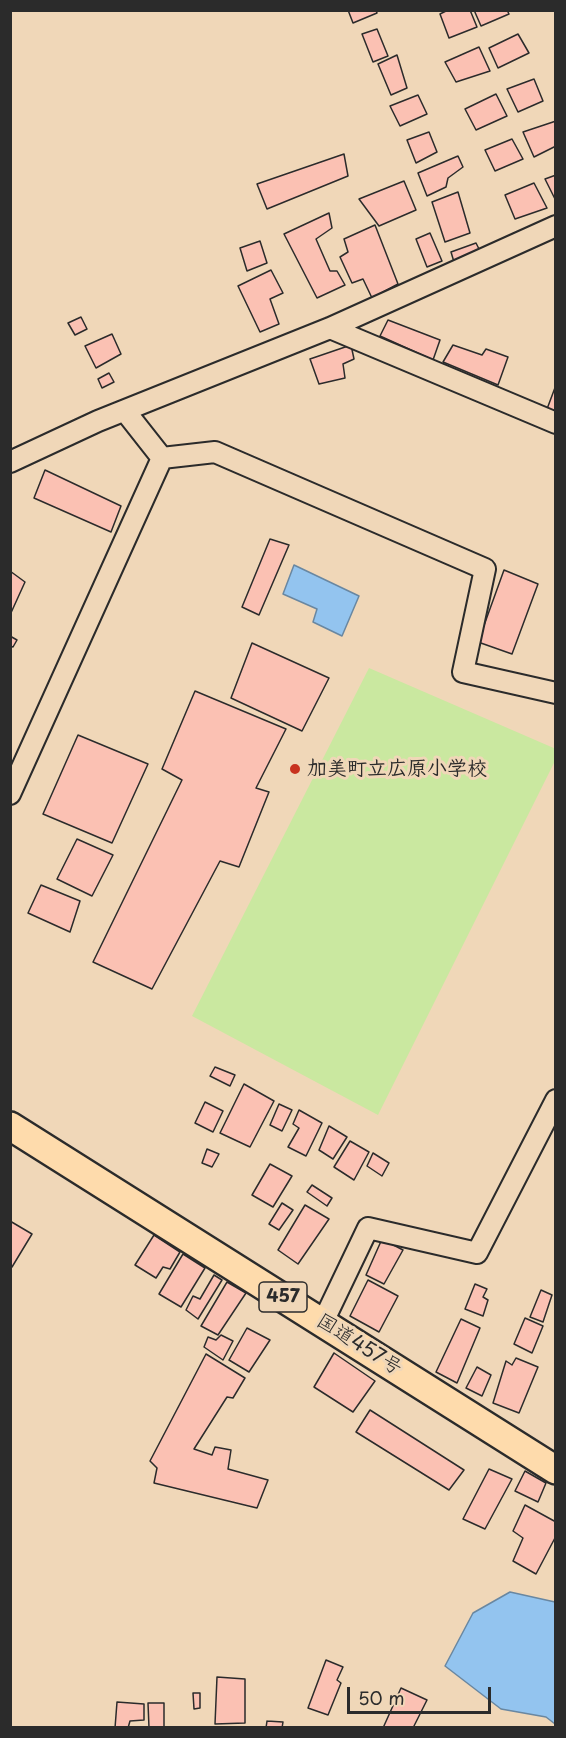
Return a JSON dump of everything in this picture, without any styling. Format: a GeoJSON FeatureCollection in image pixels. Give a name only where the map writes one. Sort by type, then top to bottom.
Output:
{"type":"FeatureCollection","features":[{"type":"Feature","properties":{"kind":"highway","name":"国道457号"},"geometry":{"type":"LineString","coordinates":[[10,1126],[555,1470]]}},
{"type":"Feature","properties":{"kind":"street"},"geometry":{"type":"LineString","coordinates":[[10,462],[98,421],[330,328],[555,226]]}},
{"type":"Feature","properties":{"kind":"street"},"geometry":{"type":"LineString","coordinates":[[330,328],[555,423]]}},
{"type":"Feature","properties":{"kind":"street"},"geometry":{"type":"LineString","coordinates":[[125,411],[162,458]]}},
{"type":"Feature","properties":{"kind":"street"},"geometry":{"type":"LineString","coordinates":[[162,458],[215,452],[485,569],[463,672],[555,693]]}},
{"type":"Feature","properties":{"kind":"street"},"geometry":{"type":"LineString","coordinates":[[10,794],[162,458]]}},
{"type":"Feature","properties":{"kind":"street"},"geometry":{"type":"LineString","coordinates":[[323,1322],[368,1228],[477,1253],[555,1100]]}},
{"type":"Feature","properties":{"kind":"green space"},"geometry":{"type":"Polygon","coordinates":[[[369,668],[556,749],[555,761],[378,1115],[192,1016],[369,668]]]}},
{"type":"Feature","properties":{"kind":"water"},"geometry":{"type":"Polygon","coordinates":[[[294,565],[359,596],[342,636],[313,622],[317,609],[283,594],[294,565]]]}},
{"type":"Feature","properties":{"kind":"water"},"geometry":{"type":"Polygon","coordinates":[[[510,1592],[555,1602],[555,1724],[546,1717],[501,1709],[445,1666],[473,1613],[510,1592]]]}},
{"type":"Feature","properties":{"kind":"building"},"geometry":{"type":"Polygon","coordinates":[[[348,10],[376,10],[377,13],[353,23],[348,10]]]}},
{"type":"Feature","properties":{"kind":"building"},"geometry":{"type":"Polygon","coordinates":[[[448,10],[470,10],[477,27],[449,38],[440,14],[448,10]]]}},
{"type":"Feature","properties":{"kind":"building"},"geometry":{"type":"Polygon","coordinates":[[[474,10],[507,10],[509,14],[481,26],[474,10]]]}},
{"type":"Feature","properties":{"kind":"building"},"geometry":{"type":"Polygon","coordinates":[[[377,29],[388,56],[373,62],[362,34],[377,29]]]}},
{"type":"Feature","properties":{"kind":"building"},"geometry":{"type":"Polygon","coordinates":[[[518,34],[529,53],[498,68],[489,48],[518,34]]]}},
{"type":"Feature","properties":{"kind":"building"},"geometry":{"type":"Polygon","coordinates":[[[479,47],[490,71],[456,82],[445,62],[479,47]]]}},
{"type":"Feature","properties":{"kind":"building"},"geometry":{"type":"Polygon","coordinates":[[[397,55],[407,88],[391,95],[378,64],[397,55]]]}},
{"type":"Feature","properties":{"kind":"building"},"geometry":{"type":"Polygon","coordinates":[[[534,79],[543,101],[518,112],[507,89],[534,79]]]}},
{"type":"Feature","properties":{"kind":"building"},"geometry":{"type":"Polygon","coordinates":[[[496,94],[507,116],[476,130],[465,109],[496,94]]]}},
{"type":"Feature","properties":{"kind":"building"},"geometry":{"type":"Polygon","coordinates":[[[418,95],[427,114],[400,126],[390,106],[418,95]]]}},
{"type":"Feature","properties":{"kind":"building"},"geometry":{"type":"Polygon","coordinates":[[[556,121],[556,146],[534,157],[523,132],[556,121]]]}},
{"type":"Feature","properties":{"kind":"building"},"geometry":{"type":"Polygon","coordinates":[[[429,132],[437,152],[416,163],[407,140],[429,132]]]}},
{"type":"Feature","properties":{"kind":"building"},"geometry":{"type":"Polygon","coordinates":[[[512,139],[523,159],[495,171],[485,150],[512,139]]]}},
{"type":"Feature","properties":{"kind":"building"},"geometry":{"type":"Polygon","coordinates":[[[344,154],[348,176],[267,209],[257,184],[344,154]]]}},
{"type":"Feature","properties":{"kind":"building"},"geometry":{"type":"Polygon","coordinates":[[[458,156],[463,167],[448,178],[446,187],[427,196],[418,173],[458,156]]]}},
{"type":"Feature","properties":{"kind":"building"},"geometry":{"type":"Polygon","coordinates":[[[556,175],[556,199],[555,199],[545,179],[556,175]]]}},
{"type":"Feature","properties":{"kind":"building"},"geometry":{"type":"Polygon","coordinates":[[[404,181],[416,210],[379,226],[359,199],[404,181]]]}},
{"type":"Feature","properties":{"kind":"building"},"geometry":{"type":"Polygon","coordinates":[[[534,183],[547,208],[515,219],[505,195],[534,183]]]}},
{"type":"Feature","properties":{"kind":"building"},"geometry":{"type":"Polygon","coordinates":[[[458,192],[470,233],[445,242],[432,202],[458,192]]]}},
{"type":"Feature","properties":{"kind":"building"},"geometry":{"type":"Polygon","coordinates":[[[329,213],[332,228],[316,239],[330,271],[337,271],[345,285],[317,298],[284,234],[329,213]]]}},
{"type":"Feature","properties":{"kind":"building"},"geometry":{"type":"Polygon","coordinates":[[[375,225],[398,284],[372,298],[363,279],[352,283],[340,257],[348,252],[344,239],[375,225]]]}},
{"type":"Feature","properties":{"kind":"building"},"geometry":{"type":"Polygon","coordinates":[[[430,233],[442,261],[427,267],[416,239],[430,233]]]}},
{"type":"Feature","properties":{"kind":"building"},"geometry":{"type":"Polygon","coordinates":[[[260,241],[267,263],[247,271],[240,248],[260,241]]]}},
{"type":"Feature","properties":{"kind":"building"},"geometry":{"type":"Polygon","coordinates":[[[476,243],[480,251],[454,262],[451,252],[476,243]]]}},
{"type":"Feature","properties":{"kind":"building"},"geometry":{"type":"Polygon","coordinates":[[[271,270],[283,293],[270,299],[279,324],[260,332],[238,286],[271,270]]]}},
{"type":"Feature","properties":{"kind":"building"},"geometry":{"type":"Polygon","coordinates":[[[81,317],[87,329],[75,335],[68,323],[81,317]]]}},
{"type":"Feature","properties":{"kind":"building"},"geometry":{"type":"Polygon","coordinates":[[[388,320],[440,340],[433,360],[380,336],[388,320]]]}},
{"type":"Feature","properties":{"kind":"building"},"geometry":{"type":"Polygon","coordinates":[[[112,334],[121,354],[96,368],[85,346],[112,334]]]}},
{"type":"Feature","properties":{"kind":"building"},"geometry":{"type":"Polygon","coordinates":[[[351,345],[354,359],[343,364],[345,378],[319,384],[310,359],[351,345]]]}},
{"type":"Feature","properties":{"kind":"building"},"geometry":{"type":"Polygon","coordinates":[[[453,345],[482,355],[486,349],[508,357],[498,385],[443,362],[453,345]]]}},
{"type":"Feature","properties":{"kind":"building"},"geometry":{"type":"Polygon","coordinates":[[[109,373],[114,382],[102,388],[98,379],[109,373]]]}},
{"type":"Feature","properties":{"kind":"building"},"geometry":{"type":"Polygon","coordinates":[[[556,385],[556,413],[547,409],[556,385]]]}},
{"type":"Feature","properties":{"kind":"building"},"geometry":{"type":"Polygon","coordinates":[[[45,470],[121,506],[111,532],[34,498],[45,470]]]}},
{"type":"Feature","properties":{"kind":"building"},"geometry":{"type":"Polygon","coordinates":[[[270,539],[289,545],[259,615],[242,607],[270,539]]]}},
{"type":"Feature","properties":{"kind":"building"},"geometry":{"type":"Polygon","coordinates":[[[504,570],[538,584],[512,654],[478,642],[504,570]]]}},
{"type":"Feature","properties":{"kind":"building"},"geometry":{"type":"Polygon","coordinates":[[[10,571],[25,582],[10,615],[10,571]]]}},
{"type":"Feature","properties":{"kind":"building"},"geometry":{"type":"Polygon","coordinates":[[[10,636],[17,640],[13,647],[10,646],[10,636]]]}},
{"type":"Feature","properties":{"kind":"building"},"geometry":{"type":"Polygon","coordinates":[[[252,643],[329,678],[302,731],[231,698],[252,643]]]}},
{"type":"Feature","properties":{"kind":"building"},"geometry":{"type":"Polygon","coordinates":[[[195,691],[286,729],[256,788],[269,792],[239,867],[220,861],[152,989],[93,962],[182,780],[162,769],[195,691]]]}},
{"type":"Feature","properties":{"kind":"building"},"geometry":{"type":"Polygon","coordinates":[[[78,735],[148,764],[112,843],[43,814],[78,735]]]}},
{"type":"Feature","properties":{"kind":"building"},"geometry":{"type":"Polygon","coordinates":[[[77,839],[113,855],[92,896],[57,879],[77,839]]]}},
{"type":"Feature","properties":{"kind":"building"},"geometry":{"type":"Polygon","coordinates":[[[41,885],[80,901],[70,932],[28,913],[41,885]]]}},
{"type":"Feature","properties":{"kind":"building"},"geometry":{"type":"Polygon","coordinates":[[[215,1067],[235,1075],[230,1086],[210,1076],[215,1067]]]}},
{"type":"Feature","properties":{"kind":"building"},"geometry":{"type":"Polygon","coordinates":[[[244,1084],[274,1101],[250,1147],[220,1133],[244,1084]]]}},
{"type":"Feature","properties":{"kind":"building"},"geometry":{"type":"Polygon","coordinates":[[[205,1102],[223,1111],[213,1132],[195,1123],[205,1102]]]}},
{"type":"Feature","properties":{"kind":"building"},"geometry":{"type":"Polygon","coordinates":[[[279,1104],[292,1110],[282,1131],[270,1125],[279,1104]]]}},
{"type":"Feature","properties":{"kind":"building"},"geometry":{"type":"Polygon","coordinates":[[[299,1110],[322,1123],[306,1156],[288,1147],[299,1128],[293,1124],[299,1110]]]}},
{"type":"Feature","properties":{"kind":"building"},"geometry":{"type":"Polygon","coordinates":[[[329,1126],[347,1137],[333,1159],[319,1150],[329,1126]]]}},
{"type":"Feature","properties":{"kind":"building"},"geometry":{"type":"Polygon","coordinates":[[[350,1141],[369,1152],[354,1180],[334,1167],[350,1141]]]}},
{"type":"Feature","properties":{"kind":"building"},"geometry":{"type":"Polygon","coordinates":[[[207,1149],[219,1154],[212,1167],[202,1163],[207,1149]]]}},
{"type":"Feature","properties":{"kind":"building"},"geometry":{"type":"Polygon","coordinates":[[[373,1153],[389,1163],[382,1176],[367,1166],[373,1153]]]}},
{"type":"Feature","properties":{"kind":"building"},"geometry":{"type":"Polygon","coordinates":[[[270,1164],[292,1176],[273,1207],[252,1195],[270,1164]]]}},
{"type":"Feature","properties":{"kind":"building"},"geometry":{"type":"Polygon","coordinates":[[[312,1185],[332,1198],[327,1206],[307,1192],[312,1185]]]}},
{"type":"Feature","properties":{"kind":"building"},"geometry":{"type":"Polygon","coordinates":[[[282,1203],[293,1210],[279,1230],[269,1224],[282,1203]]]}},
{"type":"Feature","properties":{"kind":"building"},"geometry":{"type":"Polygon","coordinates":[[[305,1205],[329,1219],[298,1264],[278,1250],[305,1205]]]}},
{"type":"Feature","properties":{"kind":"building"},"geometry":{"type":"Polygon","coordinates":[[[10,1221],[32,1234],[12,1267],[10,1267],[10,1221]]]}},
{"type":"Feature","properties":{"kind":"building"},"geometry":{"type":"Polygon","coordinates":[[[154,1235],[180,1252],[170,1269],[163,1267],[156,1278],[135,1265],[154,1235]]]}},
{"type":"Feature","properties":{"kind":"building"},"geometry":{"type":"Polygon","coordinates":[[[382,1239],[403,1250],[384,1284],[366,1275],[382,1239]]]}},
{"type":"Feature","properties":{"kind":"building"},"geometry":{"type":"Polygon","coordinates":[[[183,1254],[205,1268],[181,1307],[159,1294],[183,1254]]]}},
{"type":"Feature","properties":{"kind":"building"},"geometry":{"type":"Polygon","coordinates":[[[214,1275],[222,1280],[198,1319],[186,1310],[193,1296],[200,1299],[214,1275]]]}},
{"type":"Feature","properties":{"kind":"building"},"geometry":{"type":"Polygon","coordinates":[[[368,1280],[398,1296],[379,1332],[350,1316],[368,1280]]]}},
{"type":"Feature","properties":{"kind":"building"},"geometry":{"type":"Polygon","coordinates":[[[227,1282],[246,1293],[218,1335],[201,1326],[227,1282]]]}},
{"type":"Feature","properties":{"kind":"building"},"geometry":{"type":"Polygon","coordinates":[[[475,1284],[487,1289],[483,1297],[488,1300],[483,1316],[465,1309],[475,1284]]]}},
{"type":"Feature","properties":{"kind":"building"},"geometry":{"type":"Polygon","coordinates":[[[541,1290],[552,1295],[543,1322],[530,1317],[541,1290]]]}},
{"type":"Feature","properties":{"kind":"building"},"geometry":{"type":"Polygon","coordinates":[[[525,1318],[543,1326],[532,1353],[514,1344],[525,1318]]]}},
{"type":"Feature","properties":{"kind":"building"},"geometry":{"type":"Polygon","coordinates":[[[461,1319],[480,1328],[457,1383],[436,1372],[461,1319]]]}},
{"type":"Feature","properties":{"kind":"building"},"geometry":{"type":"Polygon","coordinates":[[[247,1328],[270,1340],[249,1372],[229,1360],[247,1328]]]}},
{"type":"Feature","properties":{"kind":"building"},"geometry":{"type":"Polygon","coordinates":[[[221,1335],[233,1341],[223,1360],[204,1347],[208,1337],[216,1340],[221,1335]]]}},
{"type":"Feature","properties":{"kind":"building"},"geometry":{"type":"Polygon","coordinates":[[[334,1353],[375,1381],[353,1412],[314,1387],[334,1353]]]}},
{"type":"Feature","properties":{"kind":"building"},"geometry":{"type":"Polygon","coordinates":[[[206,1354],[245,1378],[233,1398],[227,1397],[194,1449],[212,1455],[215,1447],[231,1450],[228,1469],[268,1480],[257,1508],[154,1483],[157,1468],[150,1461],[206,1354]]]}},
{"type":"Feature","properties":{"kind":"building"},"geometry":{"type":"Polygon","coordinates":[[[516,1358],[538,1367],[519,1413],[493,1403],[506,1361],[512,1365],[516,1358]]]}},
{"type":"Feature","properties":{"kind":"building"},"geometry":{"type":"Polygon","coordinates":[[[477,1367],[491,1375],[482,1396],[466,1388],[477,1367]]]}},
{"type":"Feature","properties":{"kind":"building"},"geometry":{"type":"Polygon","coordinates":[[[370,1410],[464,1470],[449,1490],[356,1432],[370,1410]]]}},
{"type":"Feature","properties":{"kind":"building"},"geometry":{"type":"Polygon","coordinates":[[[489,1469],[512,1479],[485,1529],[463,1519],[489,1469]]]}},
{"type":"Feature","properties":{"kind":"building"},"geometry":{"type":"Polygon","coordinates":[[[525,1471],[546,1483],[538,1502],[515,1491],[525,1471]]]}},
{"type":"Feature","properties":{"kind":"building"},"geometry":{"type":"Polygon","coordinates":[[[525,1505],[556,1522],[556,1536],[536,1574],[513,1561],[523,1538],[513,1531],[525,1505]]]}},
{"type":"Feature","properties":{"kind":"building"},"geometry":{"type":"Polygon","coordinates":[[[326,1660],[343,1667],[337,1680],[341,1683],[328,1715],[308,1708],[326,1660]]]}},
{"type":"Feature","properties":{"kind":"building"},"geometry":{"type":"Polygon","coordinates":[[[217,1677],[245,1679],[245,1723],[215,1724],[217,1677]]]}},
{"type":"Feature","properties":{"kind":"building"},"geometry":{"type":"Polygon","coordinates":[[[401,1688],[427,1700],[413,1728],[383,1728],[401,1688]]]}},
{"type":"Feature","properties":{"kind":"building"},"geometry":{"type":"Polygon","coordinates":[[[193,1693],[200,1693],[200,1708],[194,1709],[193,1693]]]}},
{"type":"Feature","properties":{"kind":"building"},"geometry":{"type":"Polygon","coordinates":[[[117,1702],[144,1704],[144,1720],[130,1721],[128,1728],[115,1728],[117,1702]]]}},
{"type":"Feature","properties":{"kind":"building"},"geometry":{"type":"Polygon","coordinates":[[[148,1703],[164,1703],[164,1727],[149,1728],[148,1703]]]}},
{"type":"Feature","properties":{"kind":"building"},"geometry":{"type":"Polygon","coordinates":[[[267,1721],[283,1722],[282,1728],[266,1728],[267,1721]]]}},
{"type":"Feature","properties":{"kind":"place","name":"加美町立広原小学校"},"geometry":{"type":"Point","coordinates":[295,769]}}]}
